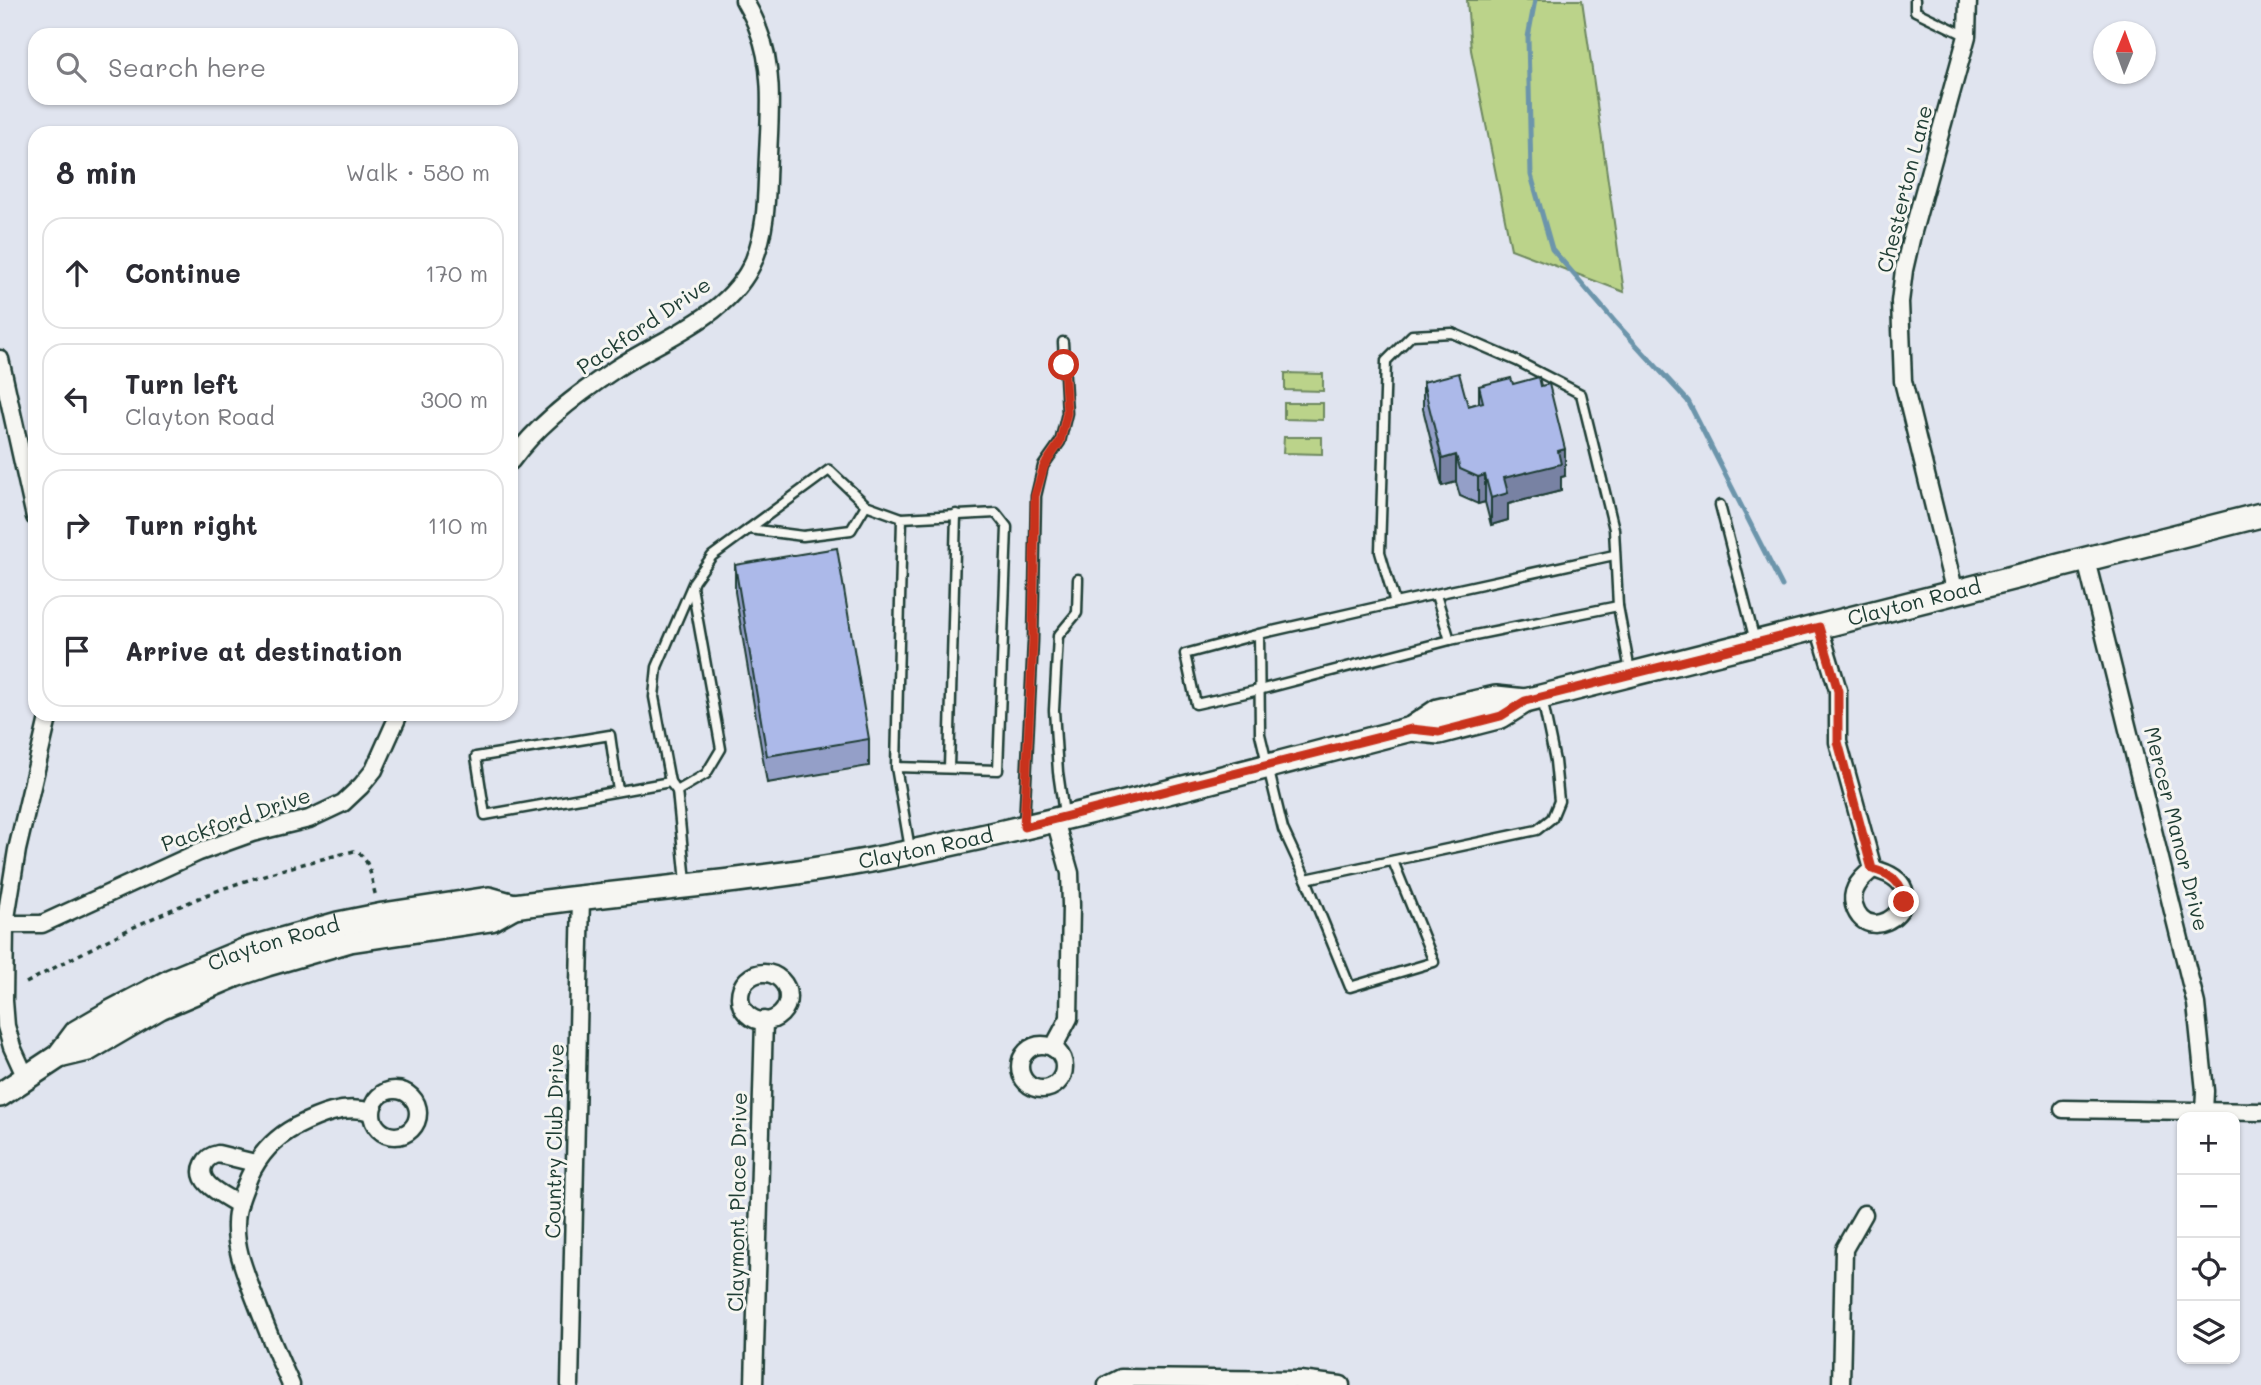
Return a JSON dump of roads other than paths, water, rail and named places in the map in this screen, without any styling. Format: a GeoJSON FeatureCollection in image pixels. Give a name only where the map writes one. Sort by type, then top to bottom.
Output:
{"type":"FeatureCollection","features":[{"type":"Feature","properties":{"kind":"main road","name":"Clayton Road"},"geometry":{"type":"LineString","coordinates":[[0,1095],[59,1056],[88,1049],[160,1007],[234,975],[351,940],[491,919],[514,906],[687,886],[853,862],[1024,827],[1411,729],[1439,732],[1501,716],[1533,699],[2261,515]]}},
{"type":"Feature","properties":{"kind":"street","name":"Packford Drive"},"geometry":{"type":"LineString","coordinates":[[518,453],[549,419],[577,396],[616,369],[711,312],[737,287],[753,262],[765,225],[769,73],[759,30],[744,0]]}},
{"type":"Feature","properties":{"kind":"street","name":"Chesterton Lane"},"geometry":{"type":"LineString","coordinates":[[1955,593],[1903,381],[1900,302],[1912,235],[1967,36],[1968,0]]}},
{"type":"Feature","properties":{"kind":"street"},"geometry":{"type":"LineString","coordinates":[[0,359],[28,485]]}},
{"type":"Feature","properties":{"kind":"street","name":"Mercer Manor Drive"},"geometry":{"type":"LineString","coordinates":[[2086,560],[2193,990],[2205,1091],[2204,1112]]}},
{"type":"Feature","properties":{"kind":"street"},"geometry":{"type":"LineString","coordinates":[[1819,627],[1838,691],[1838,742],[1872,869]]}},
{"type":"Feature","properties":{"kind":"street"},"geometry":{"type":"LineString","coordinates":[[26,1078],[6,1026],[5,924],[17,850],[47,721]]}},
{"type":"Feature","properties":{"kind":"street","name":"Packford Drive"},"geometry":{"type":"LineString","coordinates":[[5,924],[42,924],[199,852],[252,833],[309,819],[343,803],[374,770],[396,721]]}},
{"type":"Feature","properties":{"kind":"street"},"geometry":{"type":"LineString","coordinates":[[1053,1048],[1069,1018],[1070,873],[1060,818]]}},
{"type":"Feature","properties":{"kind":"street","name":"Country Club Drive"},"geometry":{"type":"LineString","coordinates":[[570,1385],[581,897]]}},
{"type":"Feature","properties":{"kind":"street","name":"Claymont Place Drive"},"geometry":{"type":"LineString","coordinates":[[754,1385],[764,1020]]}},
{"type":"Feature","properties":{"kind":"street"},"geometry":{"type":"LineString","coordinates":[[291,1385],[268,1334],[238,1252],[236,1226],[239,1205],[255,1163],[270,1143],[292,1128],[339,1110],[357,1108],[371,1112]]}},
{"type":"Feature","properties":{"kind":"street"},"geometry":{"type":"LineString","coordinates":[[2063,1109],[2204,1112]]}},
{"type":"Feature","properties":{"kind":"street"},"geometry":{"type":"LineString","coordinates":[[2240,1112],[2261,1112]]}},
{"type":"Feature","properties":{"kind":"street"},"geometry":{"type":"LineString","coordinates":[[239,1205],[206,1183],[203,1165],[212,1155],[218,1154],[255,1163]]}},
{"type":"Feature","properties":{"kind":"street"},"geometry":{"type":"LineString","coordinates":[[1841,1385],[1844,1249],[1864,1214]]}},
{"type":"Feature","properties":{"kind":"street"},"geometry":{"type":"LineString","coordinates":[[1107,1385],[1121,1378],[1300,1380],[1341,1385]]}},
{"type":"Feature","properties":{"kind":"lane"},"geometry":{"type":"LineString","coordinates":[[1915,0],[1915,11],[1967,36]]}},
{"type":"Feature","properties":{"kind":"lane"},"geometry":{"type":"LineString","coordinates":[[1395,603],[1380,552],[1386,361],[1412,335],[1452,332],[1581,394],[1614,529],[1618,606],[1631,674]]}},
{"type":"Feature","properties":{"kind":"lane"},"geometry":{"type":"LineString","coordinates":[[1024,827],[1033,641],[1035,496],[1044,466],[1060,442],[1067,413],[1063,342]]}},
{"type":"Feature","properties":{"kind":"lane"},"geometry":{"type":"LineString","coordinates":[[687,886],[677,791],[670,782],[654,698],[657,667],[692,586],[712,556],[829,470],[866,505],[902,518],[996,513],[1007,527],[998,771],[896,766]]}},
{"type":"Feature","properties":{"kind":"lane"},"geometry":{"type":"LineString","coordinates":[[749,529],[803,536],[851,530],[866,505]]}},
{"type":"Feature","properties":{"kind":"lane"},"geometry":{"type":"LineString","coordinates":[[1720,505],[1755,643]]}},
{"type":"Feature","properties":{"kind":"lane"},"geometry":{"type":"LineString","coordinates":[[949,768],[957,513]]}},
{"type":"Feature","properties":{"kind":"lane"},"geometry":{"type":"LineString","coordinates":[[902,518],[896,766],[911,852]]}},
{"type":"Feature","properties":{"kind":"lane"},"geometry":{"type":"LineString","coordinates":[[1614,555],[1259,634],[1185,654],[1196,704],[1450,640],[1618,606]]}},
{"type":"Feature","properties":{"kind":"lane"},"geometry":{"type":"LineString","coordinates":[[1060,818],[1055,698],[1058,636],[1077,613],[1078,579]]}},
{"type":"Feature","properties":{"kind":"lane"},"geometry":{"type":"LineString","coordinates":[[677,791],[706,775],[721,749],[692,586]]}},
{"type":"Feature","properties":{"kind":"lane"},"geometry":{"type":"LineString","coordinates":[[1436,595],[1450,640]]}},
{"type":"Feature","properties":{"kind":"lane"},"geometry":{"type":"LineString","coordinates":[[1259,634],[1260,734],[1283,829],[1350,986],[1434,962],[1393,861]]}},
{"type":"Feature","properties":{"kind":"lane"},"geometry":{"type":"LineString","coordinates":[[1306,879],[1536,830],[1552,818],[1559,801],[1555,761],[1533,699]]}},
{"type":"Feature","properties":{"kind":"lane"},"geometry":{"type":"LineString","coordinates":[[618,792],[610,735],[476,757],[485,815],[618,792],[670,782]]}},
{"type":"Feature","properties":{"kind":"waterway"},"geometry":{"type":"LineString","coordinates":[[1535,0],[1528,37],[1531,175],[1552,249],[1688,401],[1782,586]]}}]}
